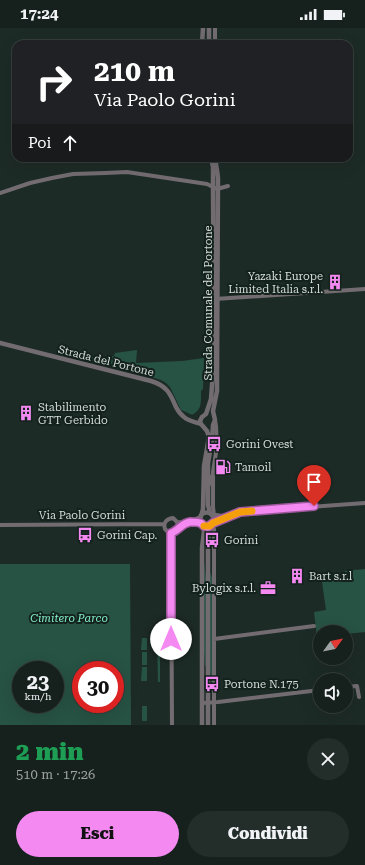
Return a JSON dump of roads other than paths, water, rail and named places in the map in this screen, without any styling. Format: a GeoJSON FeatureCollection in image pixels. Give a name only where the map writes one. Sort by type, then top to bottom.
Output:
{"type":"FeatureCollection","features":[{"type":"Feature","properties":{"kind":"street"},"geometry":{"type":"LineString","coordinates":[[202,40],[203,28]]}},
{"type":"Feature","properties":{"kind":"street"},"geometry":{"type":"LineString","coordinates":[[209,28],[209,40]]}},
{"type":"Feature","properties":{"kind":"street"},"geometry":{"type":"LineString","coordinates":[[215,28],[215,40]]}},
{"type":"Feature","properties":{"kind":"street","name":"Strada Comunale del Portone"},"geometry":{"type":"LineString","coordinates":[[202,725],[202,542],[204,531],[200,520],[203,509],[204,466],[208,434],[200,421],[212,399],[213,389],[215,188],[212,162]]}},
{"type":"Feature","properties":{"kind":"street","name":"Strada Comunale del Portone"},"geometry":{"type":"LineString","coordinates":[[215,188],[217,170],[216,162]]}},
{"type":"Feature","properties":{"kind":"street"},"geometry":{"type":"LineString","coordinates":[[0,193],[30,183],[73,174],[127,172],[207,184],[215,188],[228,186]]}},
{"type":"Feature","properties":{"kind":"street"},"geometry":{"type":"LineString","coordinates":[[215,299],[365,289]]}},
{"type":"Feature","properties":{"kind":"street","name":"Strada Comunale del Portone"},"geometry":{"type":"LineString","coordinates":[[212,514],[214,491],[209,456],[214,421],[213,411],[217,391],[215,299]]}},
{"type":"Feature","properties":{"kind":"street","name":"Strada del Portone"},"geometry":{"type":"LineString","coordinates":[[0,343],[151,381],[165,388],[180,413],[185,418],[190,420]]}},
{"type":"Feature","properties":{"kind":"street"},"geometry":{"type":"LineString","coordinates":[[211,414],[214,421],[209,428],[190,420],[211,414]]}},
{"type":"Feature","properties":{"kind":"street"},"geometry":{"type":"LineString","coordinates":[[208,487],[211,475]]}},
{"type":"Feature","properties":{"kind":"street","name":"Strada Comunale del Portone"},"geometry":{"type":"LineString","coordinates":[[211,475],[208,487],[208,506],[214,518],[208,536],[208,563],[211,703],[214,725]]}},
{"type":"Feature","properties":{"kind":"street","name":"Strada Comunale del Portone"},"geometry":{"type":"LineString","coordinates":[[210,482],[214,491]]}},
{"type":"Feature","properties":{"kind":"street"},"geometry":{"type":"LineString","coordinates":[[171,533],[205,513],[222,516],[234,512],[365,503]]}},
{"type":"Feature","properties":{"kind":"street"},"geometry":{"type":"LineString","coordinates":[[201,524],[206,527],[240,512]]}},
{"type":"Feature","properties":{"kind":"street","name":"Via Paolo Gorini"},"geometry":{"type":"LineString","coordinates":[[0,525],[164,524],[167,520],[173,518],[177,522],[201,524]]}},
{"type":"Feature","properties":{"kind":"street"},"geometry":{"type":"LineString","coordinates":[[177,522],[178,528]]}},
{"type":"Feature","properties":{"kind":"street"},"geometry":{"type":"LineString","coordinates":[[164,524],[165,529],[171,533]]}},
{"type":"Feature","properties":{"kind":"street","name":"Strada Comunale del Portone"},"geometry":{"type":"LineString","coordinates":[[208,725],[211,703],[214,639],[214,529],[212,524]]}},
{"type":"Feature","properties":{"kind":"street"},"geometry":{"type":"LineString","coordinates":[[171,533],[172,725]]}},
{"type":"Feature","properties":{"kind":"street","name":"Strada Comunale del Portone"},"geometry":{"type":"LineString","coordinates":[[208,563],[214,576]]}},
{"type":"Feature","properties":{"kind":"street"},"geometry":{"type":"LineString","coordinates":[[214,639],[313,626]]}},
{"type":"Feature","properties":{"kind":"street"},"geometry":{"type":"LineString","coordinates":[[353,686],[357,686],[359,697]]}},
{"type":"Feature","properties":{"kind":"street"},"geometry":{"type":"LineString","coordinates":[[202,703],[313,691]]}},
{"type":"Feature","properties":{"kind":"place","name":"Yazaki Europe Limited Italia s.r.l."},"geometry":{"type":"Point","coordinates":[335,282]}},
{"type":"Feature","properties":{"kind":"place","name":"Stabilimento GTT Gerbido"},"geometry":{"type":"Point","coordinates":[26,413]}},
{"type":"Feature","properties":{"kind":"place","name":"Gorini Ovest"},"geometry":{"type":"Point","coordinates":[214,444]}},
{"type":"Feature","properties":{"kind":"place","name":"Tamoil"},"geometry":{"type":"Point","coordinates":[223,467]}},
{"type":"Feature","properties":{"kind":"place","name":"Gorini Cap."},"geometry":{"type":"Point","coordinates":[85,535]}},
{"type":"Feature","properties":{"kind":"place","name":"Gorini"},"geometry":{"type":"Point","coordinates":[212,540]}},
{"type":"Feature","properties":{"kind":"place","name":"Bart s.r.l"},"geometry":{"type":"Point","coordinates":[297,576]}},
{"type":"Feature","properties":{"kind":"place","name":"Bylogix s.r.l."},"geometry":{"type":"Point","coordinates":[268,588]}},
{"type":"Feature","properties":{"kind":"place","name":"Portone N.175"},"geometry":{"type":"Point","coordinates":[212,684]}},
{"type":"Feature","properties":{"kind":"park label","name":"Cimitero Parco"},"geometry":{"type":"Point","coordinates":[69,618]}}]}
